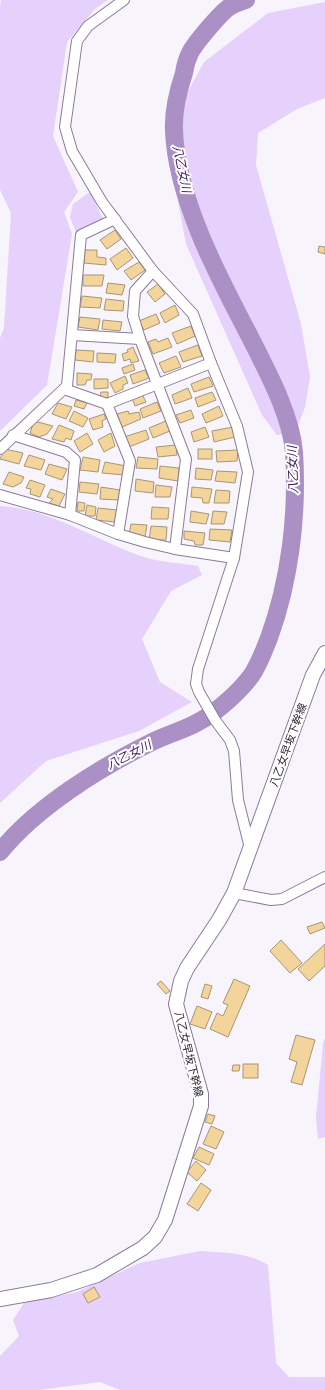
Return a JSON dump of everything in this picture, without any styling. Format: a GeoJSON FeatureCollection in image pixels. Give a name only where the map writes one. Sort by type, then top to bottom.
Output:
{"type":"FeatureCollection","features":[{"type":"Feature","properties":{"kind":"street"},"geometry":{"type":"LineString","coordinates":[[124,0],[88,26],[77,41],[65,127],[72,151],[102,202],[153,271],[193,314],[237,426],[248,472],[234,558],[198,669],[196,684],[214,720],[230,740],[234,751],[238,800],[250,848]]}},
{"type":"Feature","properties":{"kind":"street"},"geometry":{"type":"LineString","coordinates":[[0,449],[13,435],[67,386],[81,235],[115,219]]}},
{"type":"Feature","properties":{"kind":"street"},"geometry":{"type":"LineString","coordinates":[[153,271],[135,291],[133,316],[140,339],[186,459],[175,550]]}},
{"type":"Feature","properties":{"kind":"street"},"geometry":{"type":"LineString","coordinates":[[72,335],[140,339]]}},
{"type":"Feature","properties":{"kind":"street"},"geometry":{"type":"LineString","coordinates":[[64,389],[107,404],[211,363]]}},
{"type":"Feature","properties":{"kind":"street"},"geometry":{"type":"LineString","coordinates":[[107,404],[130,461],[118,534]]}},
{"type":"Feature","properties":{"kind":"street"},"geometry":{"type":"LineString","coordinates":[[13,435],[66,452],[75,460],[70,515]]}},
{"type":"Feature","properties":{"kind":"street"},"geometry":{"type":"LineString","coordinates":[[0,495],[70,515],[118,534],[175,550],[234,558]]}},
{"type":"Feature","properties":{"kind":"street","name":"八乙女早坂下幹線"},"geometry":{"type":"LineString","coordinates":[[0,1299],[51,1290],[85,1280],[143,1248],[158,1231],[165,1220],[201,1106],[201,1094],[176,1004],[178,993],[187,968],[219,920],[234,893],[313,675],[325,653]]}},
{"type":"Feature","properties":{"kind":"street"},"geometry":{"type":"LineString","coordinates":[[234,893],[271,900],[282,899],[325,877]]}},
{"type":"Feature","properties":{"kind":"shaded area"},"geometry":{"type":"Polygon","coordinates":[[[1,0],[108,0],[95,9],[67,42],[53,136],[78,192],[64,212],[72,234],[47,385],[0,431],[0,338],[4,328],[11,213],[0,190],[1,0]]]}},
{"type":"Feature","properties":{"kind":"shaded area"},"geometry":{"type":"Polygon","coordinates":[[[325,2],[325,98],[297,109],[258,133],[256,165],[301,324],[310,377],[305,407],[297,428],[291,433],[277,435],[262,415],[186,244],[165,133],[204,62],[268,13],[325,2]]]}},
{"type":"Feature","properties":{"kind":"shaded area"},"geometry":{"type":"Polygon","coordinates":[[[90,192],[104,221],[76,232],[70,217],[73,204],[90,192]]]}},
{"type":"Feature","properties":{"kind":"shaded area"},"geometry":{"type":"Polygon","coordinates":[[[0,506],[18,508],[54,518],[145,557],[160,561],[198,566],[202,575],[171,591],[142,639],[160,682],[192,702],[139,731],[46,761],[0,803],[0,506]]]}},
{"type":"Feature","properties":{"kind":"shaded area"},"geometry":{"type":"Polygon","coordinates":[[[325,1038],[325,1137],[318,1139],[316,1118],[323,1044],[325,1038]]]}},
{"type":"Feature","properties":{"kind":"shaded area"},"geometry":{"type":"Polygon","coordinates":[[[200,1251],[244,1255],[268,1265],[276,1363],[289,1377],[325,1377],[325,1390],[120,1390],[100,1382],[39,1390],[0,1390],[0,1356],[19,1336],[13,1320],[24,1303],[77,1292],[140,1263],[200,1251]]]}},
{"type":"Feature","properties":{"kind":"building"},"geometry":{"type":"Polygon","coordinates":[[[115,230],[121,239],[107,249],[100,240],[115,230]]]}},
{"type":"Feature","properties":{"kind":"building"},"geometry":{"type":"Polygon","coordinates":[[[319,246],[325,247],[325,254],[318,252],[319,246]]]}},
{"type":"Feature","properties":{"kind":"building"},"geometry":{"type":"Polygon","coordinates":[[[126,248],[133,258],[117,270],[110,259],[126,248]]]}},
{"type":"Feature","properties":{"kind":"building"},"geometry":{"type":"Polygon","coordinates":[[[85,250],[97,250],[97,257],[106,258],[106,265],[84,263],[85,250]]]}},
{"type":"Feature","properties":{"kind":"building"},"geometry":{"type":"Polygon","coordinates":[[[139,262],[145,270],[131,280],[124,271],[139,262]]]}},
{"type":"Feature","properties":{"kind":"building"},"geometry":{"type":"Polygon","coordinates":[[[83,275],[104,275],[102,286],[83,286],[83,275]]]}},
{"type":"Feature","properties":{"kind":"building"},"geometry":{"type":"Polygon","coordinates":[[[108,283],[125,285],[122,295],[106,293],[108,283]]]}},
{"type":"Feature","properties":{"kind":"building"},"geometry":{"type":"Polygon","coordinates":[[[158,284],[165,294],[155,302],[147,292],[158,284]]]}},
{"type":"Feature","properties":{"kind":"building"},"geometry":{"type":"Polygon","coordinates":[[[82,296],[102,298],[100,308],[80,307],[82,296]]]}},
{"type":"Feature","properties":{"kind":"building"},"geometry":{"type":"Polygon","coordinates":[[[106,299],[124,301],[123,311],[104,310],[106,299]]]}},
{"type":"Feature","properties":{"kind":"building"},"geometry":{"type":"Polygon","coordinates":[[[175,305],[179,315],[165,323],[160,313],[175,305]]]}},
{"type":"Feature","properties":{"kind":"building"},"geometry":{"type":"Polygon","coordinates":[[[156,314],[160,323],[144,330],[139,321],[156,314]]]}},
{"type":"Feature","properties":{"kind":"building"},"geometry":{"type":"Polygon","coordinates":[[[80,317],[100,319],[98,330],[78,327],[80,317]]]}},
{"type":"Feature","properties":{"kind":"building"},"geometry":{"type":"Polygon","coordinates":[[[103,320],[122,322],[120,331],[102,329],[103,320]]]}},
{"type":"Feature","properties":{"kind":"building"},"geometry":{"type":"Polygon","coordinates":[[[191,326],[195,336],[177,344],[172,333],[191,326]]]}},
{"type":"Feature","properties":{"kind":"building"},"geometry":{"type":"Polygon","coordinates":[[[168,338],[172,347],[153,354],[148,342],[156,339],[158,342],[168,338]]]}},
{"type":"Feature","properties":{"kind":"building"},"geometry":{"type":"Polygon","coordinates":[[[198,345],[202,356],[183,362],[179,352],[198,345]]]}},
{"type":"Feature","properties":{"kind":"building"},"geometry":{"type":"Polygon","coordinates":[[[133,347],[139,361],[131,363],[130,359],[124,361],[122,354],[128,352],[127,350],[133,347]]]}},
{"type":"Feature","properties":{"kind":"building"},"geometry":{"type":"Polygon","coordinates":[[[76,350],[94,351],[93,362],[75,360],[76,350]]]}},
{"type":"Feature","properties":{"kind":"building"},"geometry":{"type":"Polygon","coordinates":[[[97,353],[116,354],[115,363],[97,362],[97,353]]]}},
{"type":"Feature","properties":{"kind":"building"},"geometry":{"type":"Polygon","coordinates":[[[176,356],[181,367],[164,373],[159,363],[176,356]]]}},
{"type":"Feature","properties":{"kind":"building"},"geometry":{"type":"Polygon","coordinates":[[[133,364],[135,370],[124,374],[122,368],[133,364]]]}},
{"type":"Feature","properties":{"kind":"building"},"geometry":{"type":"Polygon","coordinates":[[[145,370],[149,378],[133,384],[130,375],[145,370]]]}},
{"type":"Feature","properties":{"kind":"building"},"geometry":{"type":"Polygon","coordinates":[[[77,373],[92,374],[91,380],[87,380],[85,385],[77,385],[77,373]]]}},
{"type":"Feature","properties":{"kind":"building"},"geometry":{"type":"Polygon","coordinates":[[[125,376],[128,383],[123,385],[123,389],[115,393],[110,383],[125,376]]]}},
{"type":"Feature","properties":{"kind":"building"},"geometry":{"type":"Polygon","coordinates":[[[209,377],[213,386],[194,392],[191,384],[209,377]]]}},
{"type":"Feature","properties":{"kind":"building"},"geometry":{"type":"Polygon","coordinates":[[[94,379],[108,379],[108,388],[94,389],[94,379]]]}},
{"type":"Feature","properties":{"kind":"building"},"geometry":{"type":"Polygon","coordinates":[[[188,388],[192,398],[175,404],[172,395],[188,388]]]}},
{"type":"Feature","properties":{"kind":"building"},"geometry":{"type":"Polygon","coordinates":[[[101,392],[108,392],[108,398],[100,398],[101,392]]]}},
{"type":"Feature","properties":{"kind":"building"},"geometry":{"type":"Polygon","coordinates":[[[212,392],[216,400],[198,407],[195,398],[212,392]]]}},
{"type":"Feature","properties":{"kind":"building"},"geometry":{"type":"Polygon","coordinates":[[[142,394],[146,402],[135,406],[132,398],[142,394]]]}},
{"type":"Feature","properties":{"kind":"building"},"geometry":{"type":"Polygon","coordinates":[[[76,400],[87,403],[84,409],[74,406],[76,400]]]}},
{"type":"Feature","properties":{"kind":"building"},"geometry":{"type":"Polygon","coordinates":[[[157,402],[161,411],[143,418],[140,409],[157,402]]]}},
{"type":"Feature","properties":{"kind":"building"},"geometry":{"type":"Polygon","coordinates":[[[58,403],[72,407],[66,419],[52,414],[58,403]]]}},
{"type":"Feature","properties":{"kind":"building"},"geometry":{"type":"Polygon","coordinates":[[[219,406],[223,416],[206,423],[202,414],[219,406]]]}},
{"type":"Feature","properties":{"kind":"building"},"geometry":{"type":"Polygon","coordinates":[[[191,410],[194,418],[180,423],[176,415],[191,410]]]}},
{"type":"Feature","properties":{"kind":"building"},"geometry":{"type":"Polygon","coordinates":[[[74,411],[88,418],[83,427],[69,421],[74,411]]]}},
{"type":"Feature","properties":{"kind":"building"},"geometry":{"type":"Polygon","coordinates":[[[128,411],[129,414],[139,412],[141,419],[122,427],[117,414],[128,411]]]}},
{"type":"Feature","properties":{"kind":"building"},"geometry":{"type":"Polygon","coordinates":[[[104,414],[106,419],[102,421],[103,427],[93,430],[89,419],[104,414]]]}},
{"type":"Feature","properties":{"kind":"building"},"geometry":{"type":"Polygon","coordinates":[[[34,421],[53,426],[47,434],[39,437],[30,433],[34,421]]]}},
{"type":"Feature","properties":{"kind":"building"},"geometry":{"type":"Polygon","coordinates":[[[166,421],[170,431],[153,438],[149,428],[166,421]]]}},
{"type":"Feature","properties":{"kind":"building"},"geometry":{"type":"Polygon","coordinates":[[[59,425],[74,431],[71,440],[66,438],[64,442],[52,439],[59,425]]]}},
{"type":"Feature","properties":{"kind":"building"},"geometry":{"type":"Polygon","coordinates":[[[205,427],[209,437],[194,442],[191,432],[205,427]]]}},
{"type":"Feature","properties":{"kind":"building"},"geometry":{"type":"Polygon","coordinates":[[[233,427],[235,437],[214,442],[212,431],[233,427]]]}},
{"type":"Feature","properties":{"kind":"building"},"geometry":{"type":"Polygon","coordinates":[[[146,430],[149,439],[129,447],[124,437],[146,430]]]}},
{"type":"Feature","properties":{"kind":"building"},"geometry":{"type":"Polygon","coordinates":[[[87,433],[93,444],[80,452],[74,441],[87,433]]]}},
{"type":"Feature","properties":{"kind":"building"},"geometry":{"type":"Polygon","coordinates":[[[111,433],[115,446],[104,452],[98,440],[111,433]]]}},
{"type":"Feature","properties":{"kind":"building"},"geometry":{"type":"Polygon","coordinates":[[[176,445],[177,455],[158,457],[156,447],[176,445]]]}},
{"type":"Feature","properties":{"kind":"building"},"geometry":{"type":"Polygon","coordinates":[[[5,449],[23,453],[19,464],[0,459],[5,449]]]}},
{"type":"Feature","properties":{"kind":"building"},"geometry":{"type":"Polygon","coordinates":[[[198,449],[212,449],[212,459],[198,459],[198,449]]]}},
{"type":"Feature","properties":{"kind":"building"},"geometry":{"type":"Polygon","coordinates":[[[238,450],[237,461],[217,462],[216,451],[238,450]]]}},
{"type":"Feature","properties":{"kind":"building"},"geometry":{"type":"Polygon","coordinates":[[[29,455],[45,460],[41,470],[24,466],[29,455]]]}},
{"type":"Feature","properties":{"kind":"building"},"geometry":{"type":"Polygon","coordinates":[[[83,457],[100,460],[98,472],[80,470],[83,457]]]}},
{"type":"Feature","properties":{"kind":"building"},"geometry":{"type":"Polygon","coordinates":[[[138,457],[158,459],[157,469],[136,468],[138,457]]]}},
{"type":"Feature","properties":{"kind":"building"},"geometry":{"type":"Polygon","coordinates":[[[105,462],[126,466],[124,475],[102,473],[105,462]]]}},
{"type":"Feature","properties":{"kind":"building"},"geometry":{"type":"Polygon","coordinates":[[[49,464],[67,469],[62,480],[45,474],[49,464]]]}},
{"type":"Feature","properties":{"kind":"building"},"geometry":{"type":"Polygon","coordinates":[[[160,466],[179,468],[178,481],[159,478],[160,466]]]}},
{"type":"Feature","properties":{"kind":"building"},"geometry":{"type":"Polygon","coordinates":[[[196,468],[213,470],[211,480],[195,479],[196,468]]]}},
{"type":"Feature","properties":{"kind":"building"},"geometry":{"type":"Polygon","coordinates":[[[217,471],[237,472],[235,483],[215,481],[217,471]]]}},
{"type":"Feature","properties":{"kind":"building"},"geometry":{"type":"Polygon","coordinates":[[[9,472],[24,477],[21,483],[13,487],[3,484],[9,472]]]}},
{"type":"Feature","properties":{"kind":"building"},"geometry":{"type":"Polygon","coordinates":[[[136,479],[154,482],[153,493],[135,491],[136,479]]]}},
{"type":"Feature","properties":{"kind":"building"},"geometry":{"type":"Polygon","coordinates":[[[30,480],[45,485],[40,497],[30,494],[31,489],[26,488],[30,480]]]}},
{"type":"Feature","properties":{"kind":"building"},"geometry":{"type":"Polygon","coordinates":[[[80,482],[99,484],[97,494],[79,492],[80,482]]]}},
{"type":"Feature","properties":{"kind":"building"},"geometry":{"type":"Polygon","coordinates":[[[156,485],[172,487],[170,497],[155,497],[156,485]]]}},
{"type":"Feature","properties":{"kind":"building"},"geometry":{"type":"Polygon","coordinates":[[[101,487],[120,490],[118,500],[100,499],[101,487]]]}},
{"type":"Feature","properties":{"kind":"building"},"geometry":{"type":"Polygon","coordinates":[[[192,487],[212,489],[209,503],[203,503],[202,498],[191,497],[192,487]]]}},
{"type":"Feature","properties":{"kind":"building"},"geometry":{"type":"Polygon","coordinates":[[[51,489],[65,494],[59,506],[49,503],[53,499],[47,497],[51,489]]]}},
{"type":"Feature","properties":{"kind":"building"},"geometry":{"type":"Polygon","coordinates":[[[216,490],[230,491],[229,503],[214,503],[216,490]]]}},
{"type":"Feature","properties":{"kind":"building"},"geometry":{"type":"Polygon","coordinates":[[[78,502],[85,503],[84,511],[77,511],[78,502]]]}},
{"type":"Feature","properties":{"kind":"building"},"geometry":{"type":"Polygon","coordinates":[[[87,505],[96,507],[95,516],[85,516],[87,505]]]}},
{"type":"Feature","properties":{"kind":"building"},"geometry":{"type":"Polygon","coordinates":[[[152,507],[169,508],[168,519],[151,519],[152,507]]]}},
{"type":"Feature","properties":{"kind":"building"},"geometry":{"type":"Polygon","coordinates":[[[98,508],[117,510],[115,522],[96,520],[98,508]]]}},
{"type":"Feature","properties":{"kind":"building"},"geometry":{"type":"Polygon","coordinates":[[[191,511],[209,514],[206,524],[190,522],[191,511]]]}},
{"type":"Feature","properties":{"kind":"building"},"geometry":{"type":"Polygon","coordinates":[[[213,511],[227,512],[224,524],[211,524],[213,511]]]}},
{"type":"Feature","properties":{"kind":"building"},"geometry":{"type":"Polygon","coordinates":[[[131,524],[147,525],[145,537],[129,534],[131,524]]]}},
{"type":"Feature","properties":{"kind":"building"},"geometry":{"type":"Polygon","coordinates":[[[151,526],[167,527],[166,540],[149,540],[151,526]]]}},
{"type":"Feature","properties":{"kind":"building"},"geometry":{"type":"Polygon","coordinates":[[[210,529],[232,530],[230,542],[209,540],[210,529]]]}},
{"type":"Feature","properties":{"kind":"building"},"geometry":{"type":"Polygon","coordinates":[[[184,531],[205,533],[203,545],[195,545],[194,541],[184,539],[184,531]]]}},
{"type":"Feature","properties":{"kind":"building"},"geometry":{"type":"Polygon","coordinates":[[[322,922],[325,928],[310,934],[307,927],[322,922]]]}},
{"type":"Feature","properties":{"kind":"building"},"geometry":{"type":"Polygon","coordinates":[[[281,940],[302,963],[290,973],[270,951],[281,940]]]}},
{"type":"Feature","properties":{"kind":"building"},"geometry":{"type":"Polygon","coordinates":[[[325,944],[325,966],[309,981],[298,969],[325,944]]]}},
{"type":"Feature","properties":{"kind":"building"},"geometry":{"type":"Polygon","coordinates":[[[234,979],[250,986],[228,1037],[210,1029],[217,1013],[223,1016],[228,1005],[223,1003],[234,979]]]}},
{"type":"Feature","properties":{"kind":"building"},"geometry":{"type":"Polygon","coordinates":[[[161,981],[170,991],[166,994],[157,984],[161,981]]]}},
{"type":"Feature","properties":{"kind":"building"},"geometry":{"type":"Polygon","coordinates":[[[205,984],[212,986],[208,999],[201,997],[205,984]]]}},
{"type":"Feature","properties":{"kind":"building"},"geometry":{"type":"Polygon","coordinates":[[[197,1006],[212,1012],[205,1029],[190,1024],[197,1006]]]}},
{"type":"Feature","properties":{"kind":"building"},"geometry":{"type":"Polygon","coordinates":[[[296,1035],[315,1040],[302,1085],[291,1082],[297,1062],[289,1059],[296,1035]]]}},
{"type":"Feature","properties":{"kind":"building"},"geometry":{"type":"Polygon","coordinates":[[[243,1064],[258,1064],[258,1078],[243,1078],[243,1064]]]}},
{"type":"Feature","properties":{"kind":"building"},"geometry":{"type":"Polygon","coordinates":[[[233,1065],[240,1065],[239,1071],[232,1071],[233,1065]]]}},
{"type":"Feature","properties":{"kind":"building"},"geometry":{"type":"Polygon","coordinates":[[[208,1114],[215,1116],[212,1124],[205,1122],[208,1114]]]}},
{"type":"Feature","properties":{"kind":"building"},"geometry":{"type":"Polygon","coordinates":[[[211,1126],[224,1132],[216,1149],[203,1144],[211,1126]]]}},
{"type":"Feature","properties":{"kind":"building"},"geometry":{"type":"Polygon","coordinates":[[[199,1147],[214,1154],[209,1165],[193,1158],[199,1147]]]}},
{"type":"Feature","properties":{"kind":"building"},"geometry":{"type":"Polygon","coordinates":[[[196,1161],[206,1170],[197,1181],[187,1172],[196,1161]]]}},
{"type":"Feature","properties":{"kind":"building"},"geometry":{"type":"Polygon","coordinates":[[[201,1183],[211,1190],[198,1211],[187,1204],[201,1183]]]}},
{"type":"Feature","properties":{"kind":"building"},"geometry":{"type":"Polygon","coordinates":[[[94,1287],[100,1297],[88,1303],[83,1294],[94,1287]]]}},
{"type":"Feature","properties":{"kind":"waterway","name":"八乙女川"},"geometry":{"type":"LineString","coordinates":[[0,852],[32,819],[50,804],[91,776],[132,752],[200,721],[228,701],[254,672],[269,638],[276,616],[291,546],[295,499],[294,452],[292,437],[277,392],[224,288],[190,209],[182,182],[174,130],[176,101],[190,53],[215,20],[231,6],[246,0]]}}]}
